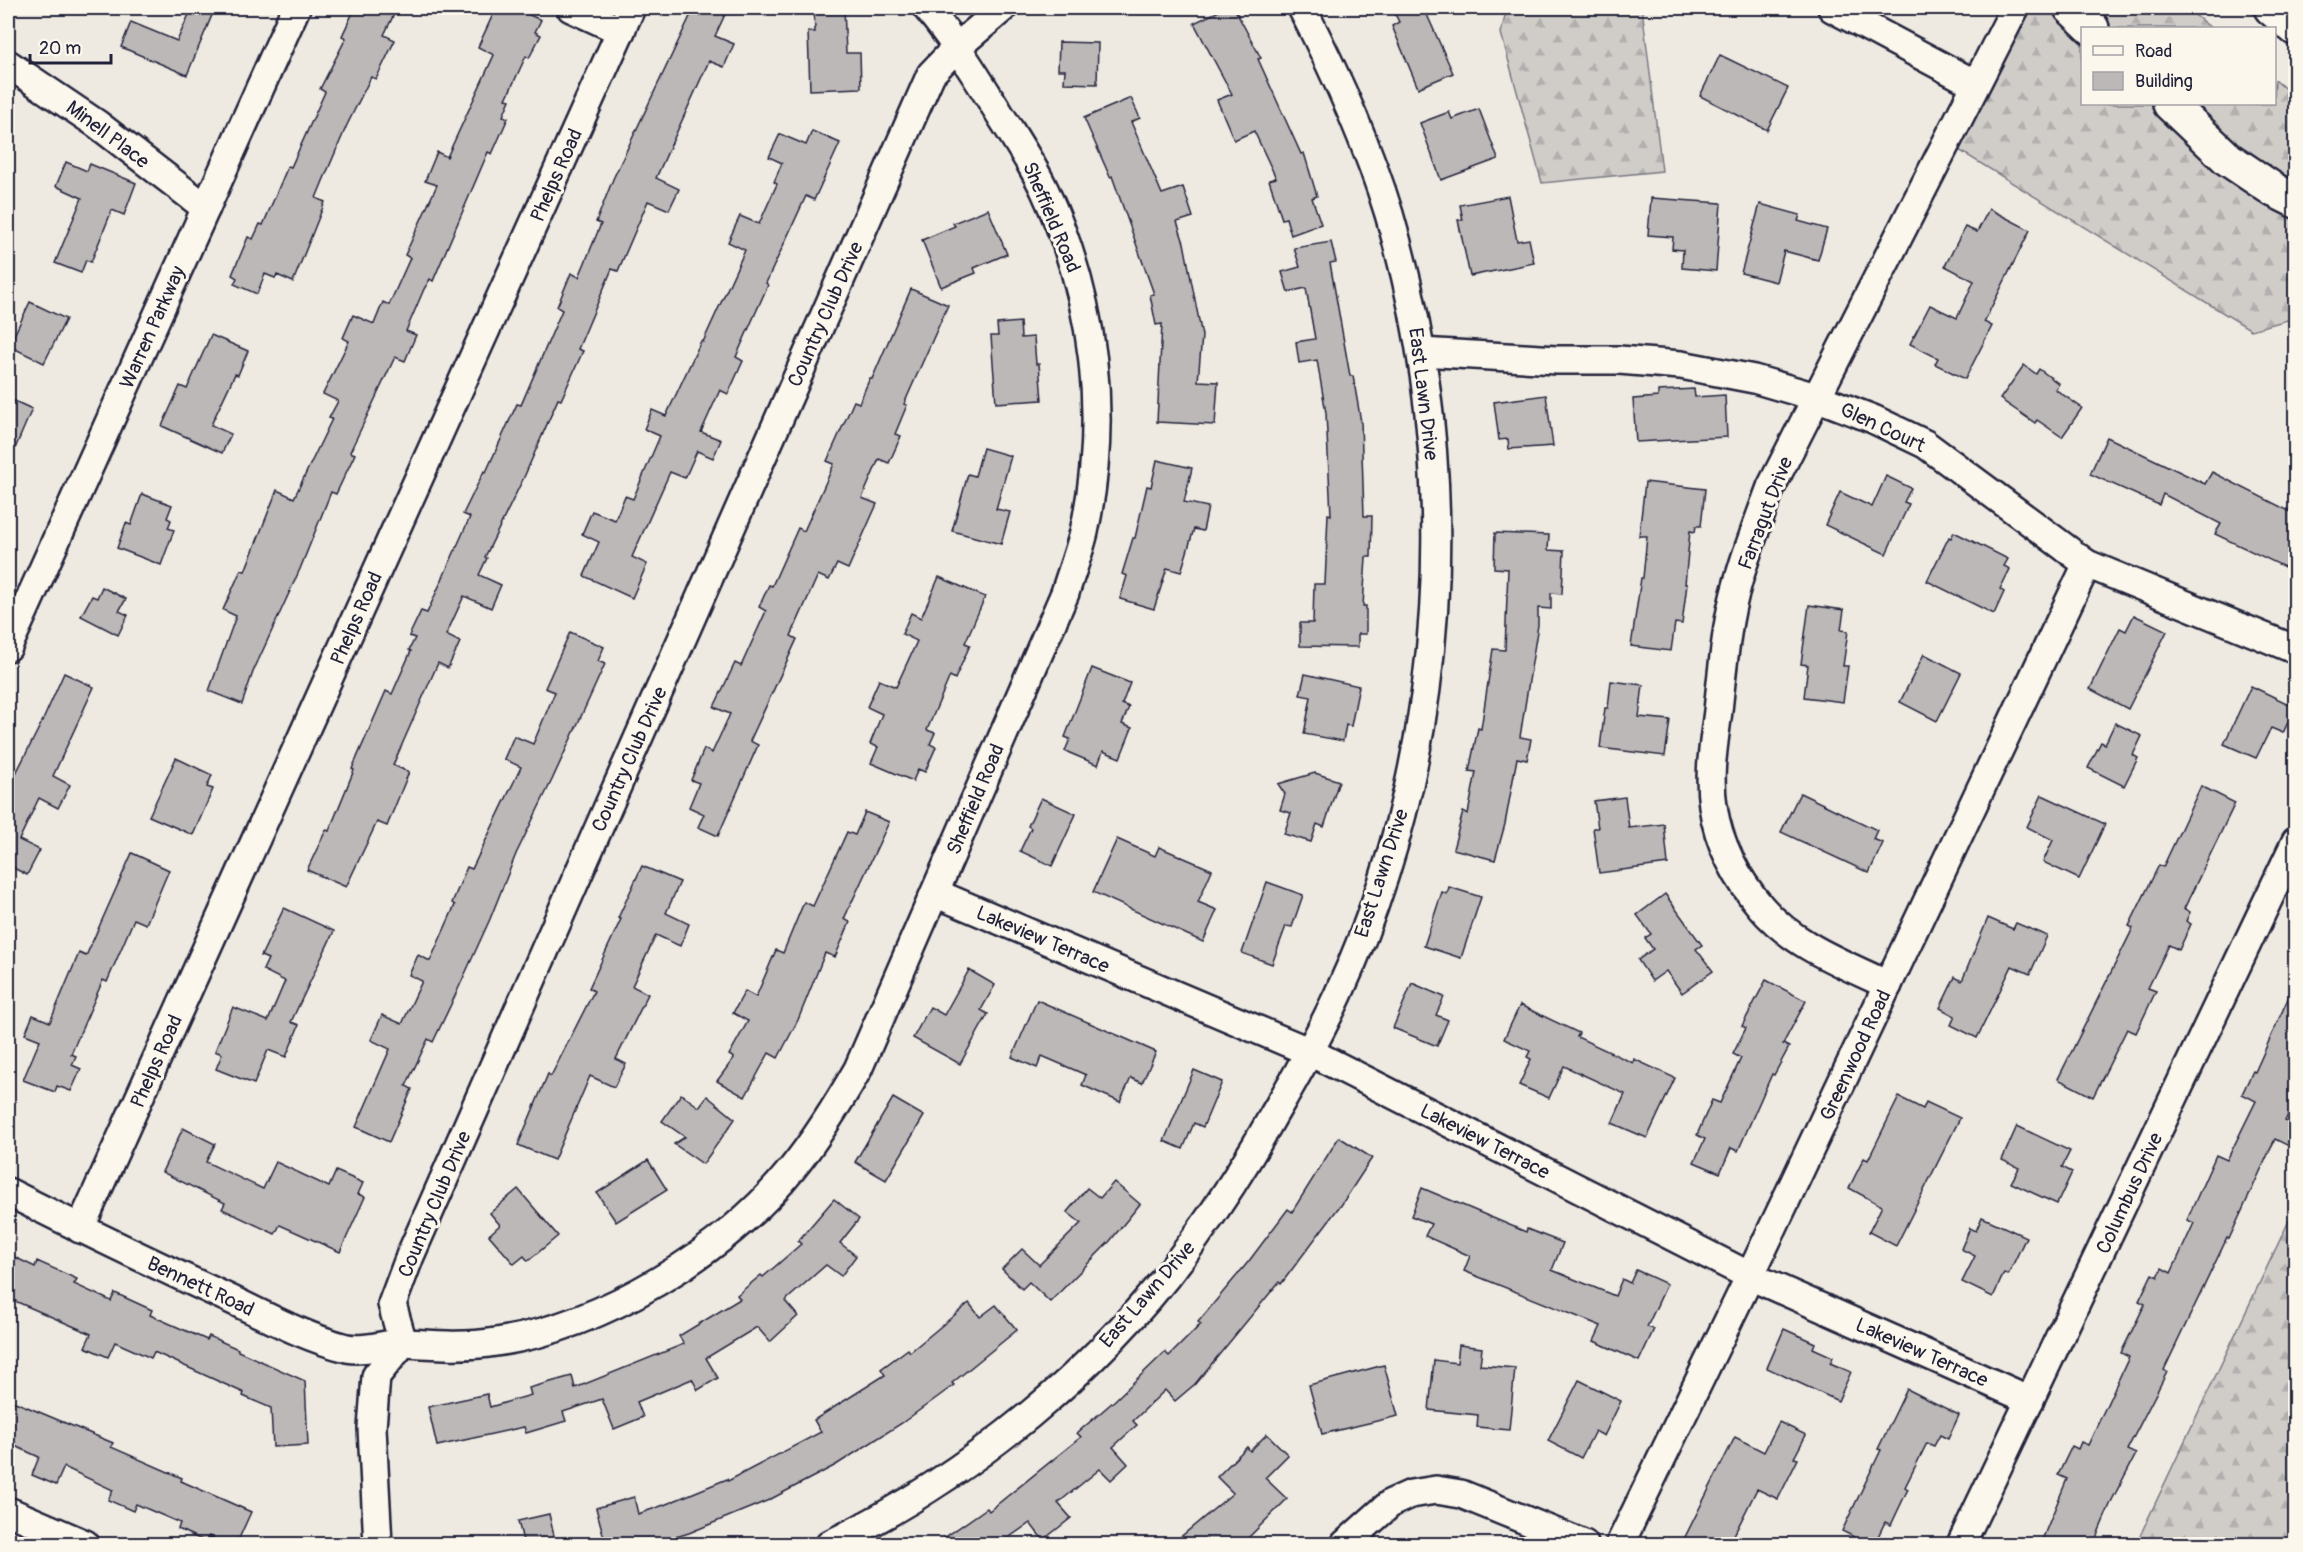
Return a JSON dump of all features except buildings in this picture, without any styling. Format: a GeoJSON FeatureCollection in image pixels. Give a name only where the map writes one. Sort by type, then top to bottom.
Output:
{"type":"FeatureCollection","features":[{"type":"Feature","properties":{"kind":"main road"},"geometry":{"type":"LineString","coordinates":[[2071,8],[2091,27]]}},
{"type":"Feature","properties":{"kind":"main road"},"geometry":{"type":"LineString","coordinates":[[2256,8],[2272,27]]}},
{"type":"Feature","properties":{"kind":"main road"},"geometry":{"type":"LineString","coordinates":[[2271,8],[2295,29]]}},
{"type":"Feature","properties":{"kind":"main road"},"geometry":{"type":"LineString","coordinates":[[2276,31],[2295,55]]}},
{"type":"Feature","properties":{"kind":"main road"},"geometry":{"type":"LineString","coordinates":[[2171,105],[2228,159],[2288,193]]}},
{"type":"Feature","properties":{"kind":"street","name":"Warren Parkway"},"geometry":{"type":"LineString","coordinates":[[8,647],[296,8]]}},
{"type":"Feature","properties":{"kind":"street"},"geometry":{"type":"LineString","coordinates":[[571,8],[626,20]]}},
{"type":"Feature","properties":{"kind":"street","name":"Sheffield Road"},"geometry":{"type":"LineString","coordinates":[[403,1343],[447,1346],[497,1342],[536,1333],[588,1316],[645,1290],[698,1256],[747,1216],[790,1171],[828,1121],[858,1069],[1065,593],[1083,534],[1094,473],[1097,411],[1093,350],[1081,289],[1065,238],[1044,189],[957,47],[927,8]]}},
{"type":"Feature","properties":{"kind":"street","name":"Country Club Drive"},"geometry":{"type":"LineString","coordinates":[[403,1343],[392,1304],[411,1256],[931,74],[957,47],[1003,8]]}},
{"type":"Feature","properties":{"kind":"street","name":"East Lawn Drive"},"geometry":{"type":"LineString","coordinates":[[830,1545],[871,1535],[1016,1426],[1083,1367],[1145,1302],[1190,1246],[1241,1173],[1310,1052],[1340,992],[1375,901],[1398,827],[1416,751],[1430,655],[1436,578],[1431,422],[1413,307],[1388,213],[1363,140],[1333,68],[1302,8]]}},
{"type":"Feature","properties":{"kind":"street"},"geometry":{"type":"LineString","coordinates":[[1832,8],[1975,84]]}},
{"type":"Feature","properties":{"kind":"street","name":"Farragut Drive"},"geometry":{"type":"LineString","coordinates":[[1888,985],[1817,951],[1788,932],[1762,909],[1735,869],[1723,843],[1713,807],[1710,769],[1729,620],[1746,552],[1771,487],[2015,8]]}},
{"type":"Feature","properties":{"kind":"street","name":"Phelps Road"},"geometry":{"type":"LineString","coordinates":[[80,1229],[626,20]]}},
{"type":"Feature","properties":{"kind":"street","name":"Minell Place"},"geometry":{"type":"LineString","coordinates":[[8,64],[97,123],[206,208]]}},
{"type":"Feature","properties":{"kind":"street","name":"Glen Court"},"geometry":{"type":"LineString","coordinates":[[1421,352],[1557,360],[1619,360],[1681,365],[1754,379],[1816,397],[1873,419],[1924,444],[2055,543],[2087,564],[2295,650]]}},
{"type":"Feature","properties":{"kind":"street","name":"Greenwood Road"},"geometry":{"type":"LineString","coordinates":[[1620,1545],[2087,564]]}},
{"type":"Feature","properties":{"kind":"street","name":"Columbus Drive"},"geometry":{"type":"LineString","coordinates":[[1961,1545],[2295,841]]}},
{"type":"Feature","properties":{"kind":"street","name":"Lakeview Terrace"},"geometry":{"type":"LineString","coordinates":[[935,893],[1310,1052],[1750,1276],[2030,1400]]}},
{"type":"Feature","properties":{"kind":"street","name":"Bennett Road"},"geometry":{"type":"LineString","coordinates":[[8,1192],[80,1229],[308,1336],[351,1349],[403,1343]]}},
{"type":"Feature","properties":{"kind":"street"},"geometry":{"type":"LineString","coordinates":[[378,1545],[372,1428],[376,1376],[403,1343]]}},
{"type":"Feature","properties":{"kind":"street"},"geometry":{"type":"LineString","coordinates":[[1345,1545],[1391,1503],[1411,1494],[1436,1490],[1461,1494],[1584,1545]]}},
{"type":"Feature","properties":{"kind":"street"},"geometry":{"type":"LineString","coordinates":[[8,1512],[85,1545]]}},
{"type":"Feature","properties":{"kind":"green space"},"geometry":{"type":"Polygon","coordinates":[[[1507,8],[1642,8],[1662,171],[1542,183],[1501,33],[1507,8]]]}},
{"type":"Feature","properties":{"kind":"green space"},"geometry":{"type":"Polygon","coordinates":[[[2015,8],[2186,8],[2210,27],[2081,27],[2081,105],[2276,105],[2276,81],[2295,97],[2295,318],[2251,330],[1946,142],[2015,8]]]}},
{"type":"Feature","properties":{"kind":"green space"},"geometry":{"type":"Polygon","coordinates":[[[2295,1208],[2295,1544],[2136,1544],[2295,1208]]]}}]}
